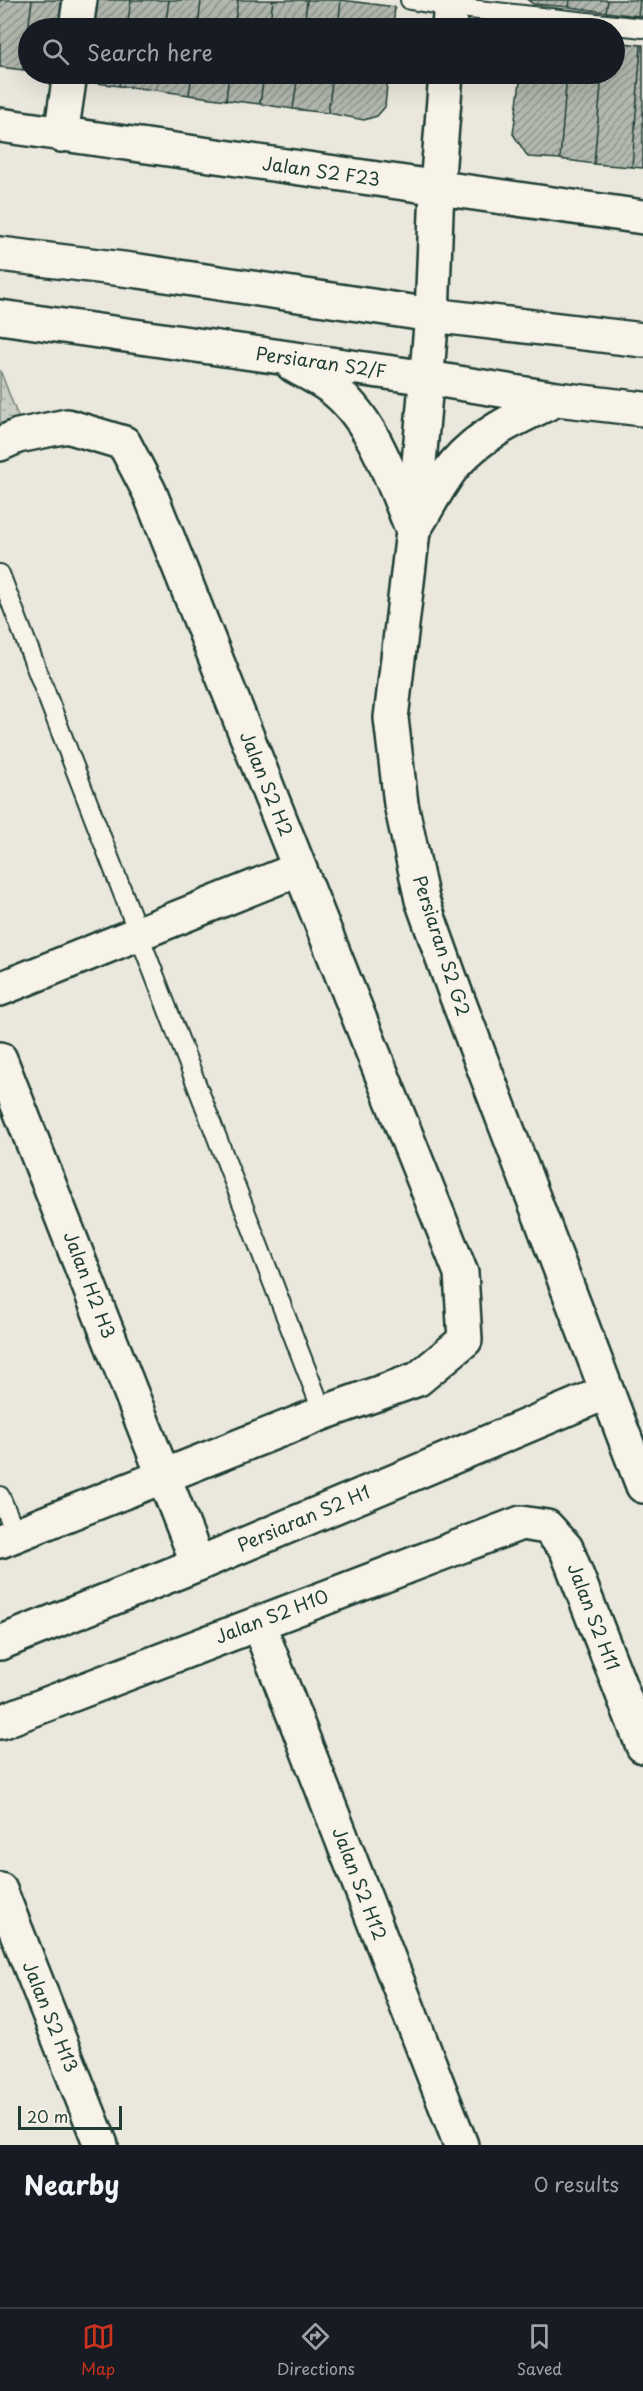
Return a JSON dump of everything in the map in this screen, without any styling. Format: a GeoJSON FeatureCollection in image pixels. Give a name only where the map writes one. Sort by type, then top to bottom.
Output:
{"type":"FeatureCollection","features":[{"type":"Feature","properties":{"kind":"street"},"geometry":{"type":"LineString","coordinates":[[77,18],[80,0]]}},
{"type":"Feature","properties":{"kind":"street"},"geometry":{"type":"LineString","coordinates":[[61,135],[69,84]]}},
{"type":"Feature","properties":{"kind":"street","name":"Persiaran S2 G2"},"geometry":{"type":"LineString","coordinates":[[445,84],[437,188],[428,378],[391,718],[401,804],[422,900],[643,1486]]}},
{"type":"Feature","properties":{"kind":"street","name":"Jalan S2 F23"},"geometry":{"type":"LineString","coordinates":[[0,125],[643,217]]}},
{"type":"Feature","properties":{"kind":"street"},"geometry":{"type":"LineString","coordinates":[[0,254],[151,273],[432,315],[643,340]]}},
{"type":"Feature","properties":{"kind":"street","name":"Persiaran S2/F"},"geometry":{"type":"LineString","coordinates":[[0,317],[428,378],[557,399],[643,409]]}},
{"type":"Feature","properties":{"kind":"street"},"geometry":{"type":"LineString","coordinates":[[282,358],[330,387],[352,407],[387,466],[413,531]]}},
{"type":"Feature","properties":{"kind":"street"},"geometry":{"type":"LineString","coordinates":[[413,531],[454,465],[476,444],[518,418],[557,399]]}},
{"type":"Feature","properties":{"kind":"street","name":"Jalan S2 H2"},"geometry":{"type":"LineString","coordinates":[[9,440],[67,426],[124,443],[149,491],[460,1273],[465,1340],[418,1379],[323,1413]]}},
{"type":"Feature","properties":{"kind":"street"},"geometry":{"type":"LineString","coordinates":[[0,989],[299,869]]}},
{"type":"Feature","properties":{"kind":"street","name":"Jalan H2 H3"},"geometry":{"type":"LineString","coordinates":[[0,1059],[198,1564]]}},
{"type":"Feature","properties":{"kind":"street","name":"Persiaran S2 H1"},"geometry":{"type":"LineString","coordinates":[[0,1644],[198,1564],[607,1392]]}},
{"type":"Feature","properties":{"kind":"street"},"geometry":{"type":"LineString","coordinates":[[8,1538],[323,1413]]}},
{"type":"Feature","properties":{"kind":"street","name":"Jalan S2 H10"},"geometry":{"type":"LineString","coordinates":[[0,1722],[521,1523],[546,1527]]}},
{"type":"Feature","properties":{"kind":"street","name":"Jalan S2 H11"},"geometry":{"type":"LineString","coordinates":[[546,1527],[566,1548],[643,1746]]}},
{"type":"Feature","properties":{"kind":"street","name":"Jalan S2 H12"},"geometry":{"type":"LineString","coordinates":[[258,1623],[461,2145]]}},
{"type":"Feature","properties":{"kind":"street","name":"Jalan S2 H13"},"geometry":{"type":"LineString","coordinates":[[0,1890],[101,2145]]}},
{"type":"Feature","properties":{"kind":"lane"},"geometry":{"type":"LineString","coordinates":[[410,0],[450,12],[522,18]]}},
{"type":"Feature","properties":{"kind":"lane"},"geometry":{"type":"LineString","coordinates":[[625,27],[643,28]]}},
{"type":"Feature","properties":{"kind":"lane"},"geometry":{"type":"LineString","coordinates":[[0,574],[323,1413]]}},
{"type":"Feature","properties":{"kind":"lane"},"geometry":{"type":"LineString","coordinates":[[0,1496],[8,1538]]}},
{"type":"Feature","properties":{"kind":"shaded area"},"geometry":{"type":"Polygon","coordinates":[[[0,370],[22,427],[0,437],[0,370]]]}},
{"type":"Feature","properties":{"kind":"building"},"geometry":{"type":"Polygon","coordinates":[[[0,0],[32,0],[30,18],[18,18],[18,69],[0,67],[0,0]]]}},
{"type":"Feature","properties":{"kind":"building"},"geometry":{"type":"Polygon","coordinates":[[[32,0],[68,0],[65,18],[29,18],[32,0]]]}},
{"type":"Feature","properties":{"kind":"building"},"geometry":{"type":"Polygon","coordinates":[[[94,0],[131,0],[128,18],[91,18],[94,0]]]}},
{"type":"Feature","properties":{"kind":"building"},"geometry":{"type":"Polygon","coordinates":[[[131,0],[169,0],[166,18],[128,18],[131,0]]]}},
{"type":"Feature","properties":{"kind":"building"},"geometry":{"type":"Polygon","coordinates":[[[169,0],[201,0],[199,18],[166,18],[169,0]]]}},
{"type":"Feature","properties":{"kind":"building"},"geometry":{"type":"Polygon","coordinates":[[[201,0],[238,0],[235,18],[199,18],[201,0]]]}},
{"type":"Feature","properties":{"kind":"building"},"geometry":{"type":"Polygon","coordinates":[[[238,0],[273,0],[270,18],[235,18],[238,0]]]}},
{"type":"Feature","properties":{"kind":"building"},"geometry":{"type":"Polygon","coordinates":[[[273,0],[307,0],[305,18],[270,18],[273,0]]]}},
{"type":"Feature","properties":{"kind":"building"},"geometry":{"type":"Polygon","coordinates":[[[307,0],[341,0],[339,18],[305,18],[307,0]]]}},
{"type":"Feature","properties":{"kind":"building"},"geometry":{"type":"Polygon","coordinates":[[[341,0],[395,7],[394,18],[339,18],[341,0]]]}},
{"type":"Feature","properties":{"kind":"building"},"geometry":{"type":"Polygon","coordinates":[[[528,0],[570,0],[569,7],[533,4],[528,0]]]}},
{"type":"Feature","properties":{"kind":"building"},"geometry":{"type":"Polygon","coordinates":[[[570,0],[608,0],[606,12],[569,7],[570,0]]]}},
{"type":"Feature","properties":{"kind":"building"},"geometry":{"type":"Polygon","coordinates":[[[608,0],[640,0],[638,16],[606,12],[608,0]]]}},
{"type":"Feature","properties":{"kind":"building"},"geometry":{"type":"Polygon","coordinates":[[[640,0],[643,0],[643,16],[638,16],[640,0]]]}},
{"type":"Feature","properties":{"kind":"building"},"geometry":{"type":"Polygon","coordinates":[[[625,43],[641,45],[632,167],[594,164],[601,84],[625,84],[625,43]]]}},
{"type":"Feature","properties":{"kind":"building"},"geometry":{"type":"Polygon","coordinates":[[[641,45],[643,45],[643,168],[632,167],[641,45]]]}},
{"type":"Feature","properties":{"kind":"building"},"geometry":{"type":"Polygon","coordinates":[[[119,84],[157,84],[156,90],[119,86],[119,84]]]}},
{"type":"Feature","properties":{"kind":"building"},"geometry":{"type":"Polygon","coordinates":[[[157,84],[191,84],[189,95],[156,90],[157,84]]]}},
{"type":"Feature","properties":{"kind":"building"},"geometry":{"type":"Polygon","coordinates":[[[191,84],[228,84],[226,100],[189,95],[191,84]]]}},
{"type":"Feature","properties":{"kind":"building"},"geometry":{"type":"Polygon","coordinates":[[[228,84],[263,84],[260,104],[226,100],[228,84]]]}},
{"type":"Feature","properties":{"kind":"building"},"geometry":{"type":"Polygon","coordinates":[[[263,84],[297,84],[293,109],[260,104],[263,84]]]}},
{"type":"Feature","properties":{"kind":"building"},"geometry":{"type":"Polygon","coordinates":[[[297,84],[332,84],[328,113],[293,109],[297,84]]]}},
{"type":"Feature","properties":{"kind":"building"},"geometry":{"type":"Polygon","coordinates":[[[332,84],[387,84],[385,107],[377,116],[364,120],[328,113],[332,84]]]}},
{"type":"Feature","properties":{"kind":"building"},"geometry":{"type":"Polygon","coordinates":[[[520,84],[566,84],[560,159],[528,157],[513,134],[520,84]]]}},
{"type":"Feature","properties":{"kind":"building"},"geometry":{"type":"Polygon","coordinates":[[[566,84],[601,84],[594,164],[560,159],[566,84]]]}}]}
